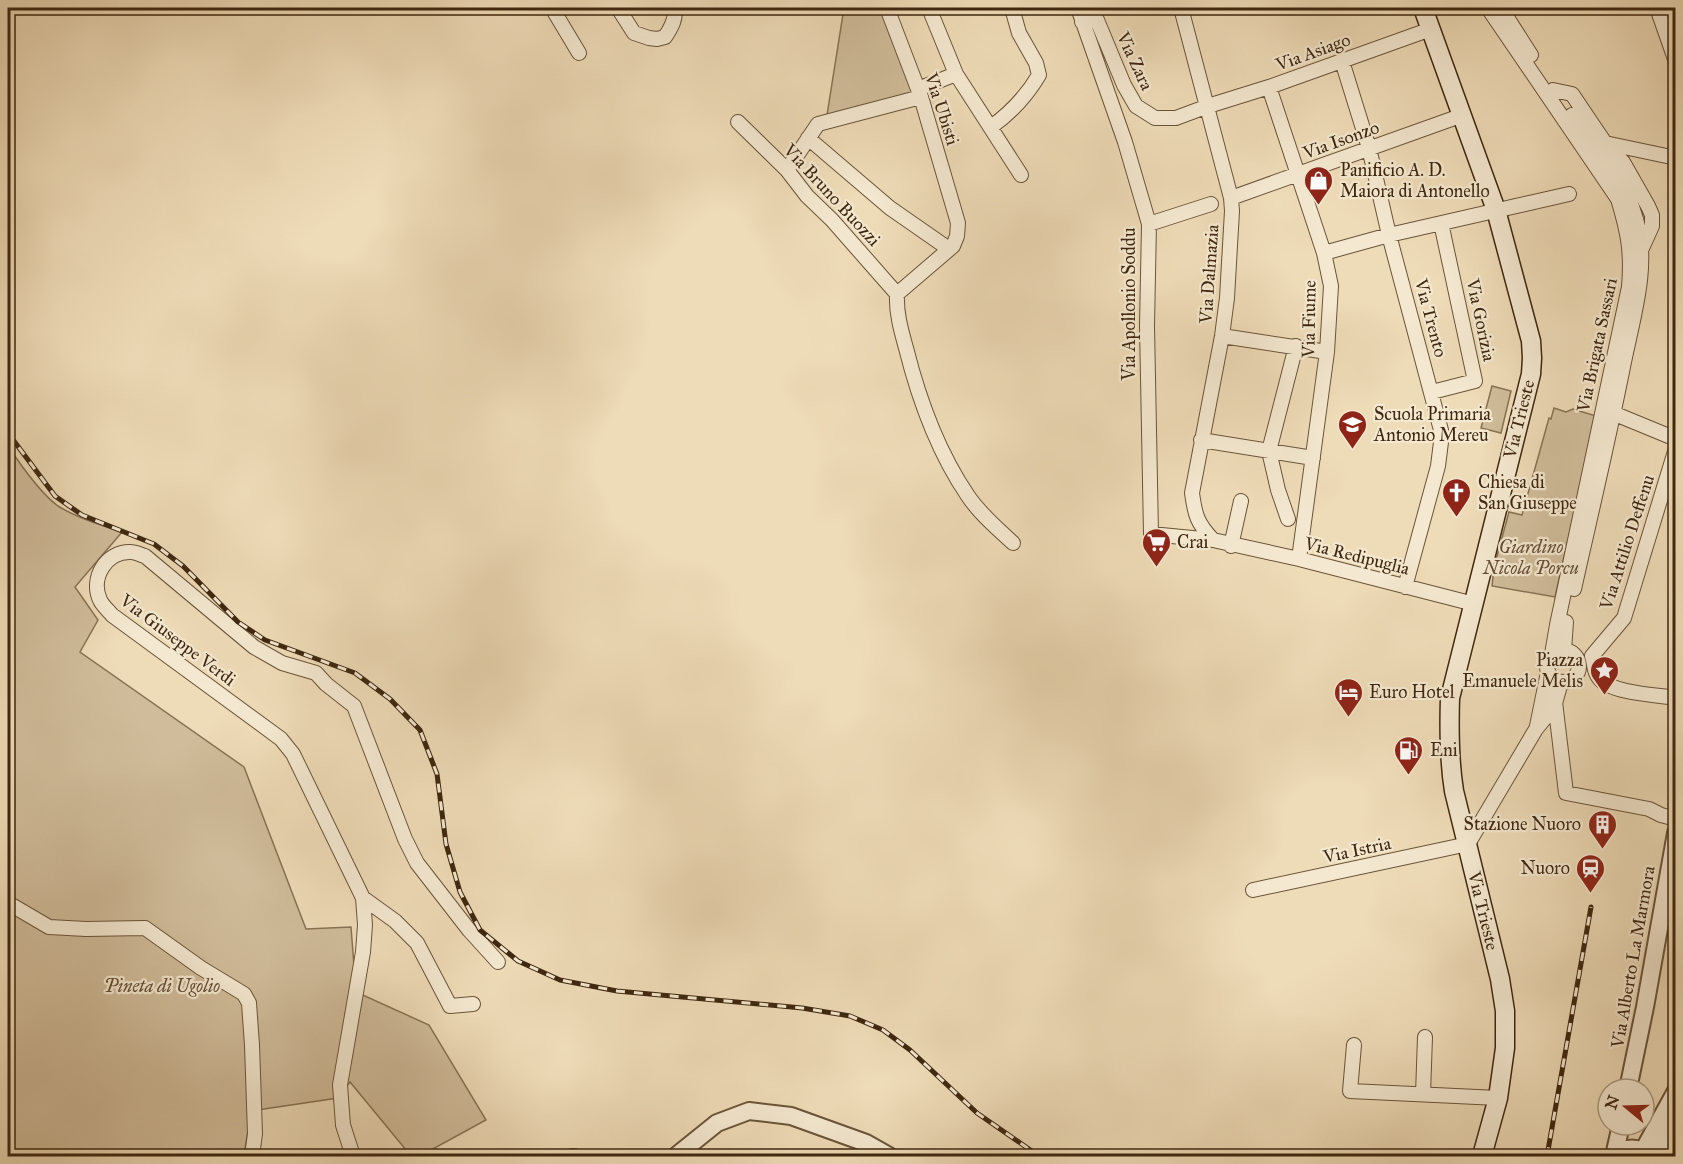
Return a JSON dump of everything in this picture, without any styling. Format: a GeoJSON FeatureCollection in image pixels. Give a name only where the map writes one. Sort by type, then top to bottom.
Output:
{"type":"FeatureCollection","features":[{"type":"Feature","properties":{"kind":"main road","name":"Via Trieste"},"geometry":{"type":"LineString","coordinates":[[1423,8],[1496,210],[1531,341],[1533,358],[1531,374],[1449,698],[1450,768],[1500,979],[1505,1011],[1505,1048],[1498,1098],[1482,1156]]}},
{"type":"Feature","properties":{"kind":"street"},"geometry":{"type":"LineString","coordinates":[[552,8],[579,53]]}},
{"type":"Feature","properties":{"kind":"street"},"geometry":{"type":"LineString","coordinates":[[618,8],[634,33],[649,38],[665,37],[676,14],[674,8]]}},
{"type":"Feature","properties":{"kind":"street","name":"Via Ubisti"},"geometry":{"type":"LineString","coordinates":[[887,8],[920,93],[958,224],[957,236],[949,249]]}},
{"type":"Feature","properties":{"kind":"street"},"geometry":{"type":"LineString","coordinates":[[929,8],[956,74],[1021,175]]}},
{"type":"Feature","properties":{"kind":"street"},"geometry":{"type":"LineString","coordinates":[[991,127],[1012,112],[1029,92],[1039,75],[1036,63],[1019,33],[1012,8]]}},
{"type":"Feature","properties":{"kind":"street"},"geometry":{"type":"LineString","coordinates":[[1078,8],[1082,22]]}},
{"type":"Feature","properties":{"kind":"street","name":"Via Dalmazia"},"geometry":{"type":"LineString","coordinates":[[1180,8],[1231,198],[1229,268],[1222,336],[1192,493],[1196,517],[1213,540]]}},
{"type":"Feature","properties":{"kind":"street","name":"Via Brigata Sassari"},"geometry":{"type":"LineString","coordinates":[[1488,8],[1610,185],[1618,199],[1628,231],[1631,259],[1629,287],[1608,411],[1569,610],[1564,653]]}},
{"type":"Feature","properties":{"kind":"street","name":"Via Brigata Sassari"},"geometry":{"type":"LineString","coordinates":[[1501,8],[1553,90],[1611,165],[1629,199],[1637,221],[1641,250],[1639,286],[1608,411]]}},
{"type":"Feature","properties":{"kind":"street"},"geometry":{"type":"LineString","coordinates":[[1657,8],[1676,62]]}},
{"type":"Feature","properties":{"kind":"street","name":"Via Zara"},"geometry":{"type":"LineString","coordinates":[[1082,22],[1097,21],[1124,85],[1136,106],[1155,118],[1176,118],[1208,106]]}},
{"type":"Feature","properties":{"kind":"street","name":"Via Apollonio Soddu"},"geometry":{"type":"LineString","coordinates":[[1082,22],[1125,142],[1149,224],[1147,326],[1151,534],[1213,540]]}},
{"type":"Feature","properties":{"kind":"street","name":"Via Asiago"},"geometry":{"type":"LineString","coordinates":[[1208,106],[1431,30]]}},
{"type":"Feature","properties":{"kind":"street","name":"Via Trento"},"geometry":{"type":"LineString","coordinates":[[1342,61],[1370,148],[1389,235],[1442,434],[1441,452],[1405,587]]}},
{"type":"Feature","properties":{"kind":"street"},"geometry":{"type":"LineString","coordinates":[[787,170],[818,123],[920,93],[956,74]]}},
{"type":"Feature","properties":{"kind":"street","name":"Via Fiume"},"geometry":{"type":"LineString","coordinates":[[1269,87],[1324,253],[1331,286],[1328,352],[1299,559]]}},
{"type":"Feature","properties":{"kind":"street","name":"Via Brigata Sassari"},"geometry":{"type":"LineString","coordinates":[[1553,90],[1572,94],[1605,142],[1623,162],[1652,215],[1652,226],[1641,250]]}},
{"type":"Feature","properties":{"kind":"street","name":"Via Isonzo"},"geometry":{"type":"LineString","coordinates":[[1231,198],[1463,115]]}},
{"type":"Feature","properties":{"kind":"street","name":"Via Bruno Buozzi"},"geometry":{"type":"LineString","coordinates":[[738,122],[787,170],[807,196],[832,220],[897,294]]}},
{"type":"Feature","properties":{"kind":"street"},"geometry":{"type":"LineString","coordinates":[[808,138],[890,208],[949,249],[897,294],[896,310],[924,409],[948,464],[969,498],[986,519],[1013,543]]}},
{"type":"Feature","properties":{"kind":"street"},"geometry":{"type":"LineString","coordinates":[[1605,142],[1676,158]]}},
{"type":"Feature","properties":{"kind":"street"},"geometry":{"type":"LineString","coordinates":[[1324,253],[1389,235],[1569,194]]}},
{"type":"Feature","properties":{"kind":"street"},"geometry":{"type":"LineString","coordinates":[[1149,224],[1211,204]]}},
{"type":"Feature","properties":{"kind":"street","name":"Via Gorizia"},"geometry":{"type":"LineString","coordinates":[[1432,392],[1475,381],[1441,223]]}},
{"type":"Feature","properties":{"kind":"street"},"geometry":{"type":"LineString","coordinates":[[1222,336],[1328,352]]}},
{"type":"Feature","properties":{"kind":"street"},"geometry":{"type":"LineString","coordinates":[[1288,519],[1278,490],[1269,451],[1296,346]]}},
{"type":"Feature","properties":{"kind":"street"},"geometry":{"type":"LineString","coordinates":[[1608,411],[1676,439]]}},
{"type":"Feature","properties":{"kind":"street"},"geometry":{"type":"LineString","coordinates":[[1202,440],[1313,458]]}},
{"type":"Feature","properties":{"kind":"street","name":"Via Attilio Deffenu"},"geometry":{"type":"LineString","coordinates":[[1592,656],[1624,618],[1676,448]]}},
{"type":"Feature","properties":{"kind":"street"},"geometry":{"type":"LineString","coordinates":[[1231,546],[1241,501]]}},
{"type":"Feature","properties":{"kind":"street","name":"Via Redipuglia"},"geometry":{"type":"LineString","coordinates":[[1213,540],[1231,546],[1299,559],[1474,604]]}},
{"type":"Feature","properties":{"kind":"street","name":"Via Giuseppe Verdi"},"geometry":{"type":"LineString","coordinates":[[353,1156],[343,1125],[340,1085],[363,952],[365,925],[363,898],[293,754],[280,739],[112,615],[100,601],[96,584],[106,561],[117,555],[131,552],[145,556],[254,647],[282,663],[316,673],[354,706],[405,839],[417,863],[469,930],[498,962]]}},
{"type":"Feature","properties":{"kind":"street"},"geometry":{"type":"LineString","coordinates":[[1468,844],[1536,729],[1559,677],[1580,668],[1579,661],[1564,653]]}},
{"type":"Feature","properties":{"kind":"street"},"geometry":{"type":"LineString","coordinates":[[1609,687],[1594,671],[1592,656],[1564,653],[1548,663],[1559,677],[1609,687],[1676,698]]}},
{"type":"Feature","properties":{"kind":"street"},"geometry":{"type":"LineString","coordinates":[[1559,677],[1554,706],[1566,793],[1648,809],[1676,819]]}},
{"type":"Feature","properties":{"kind":"street"},"geometry":{"type":"LineString","coordinates":[[1536,729],[1554,706]]}},
{"type":"Feature","properties":{"kind":"street","name":"Via Alberto La Marmora"},"geometry":{"type":"LineString","coordinates":[[1630,1077],[1672,870],[1676,833]]}},
{"type":"Feature","properties":{"kind":"street","name":"Via Istria"},"geometry":{"type":"LineString","coordinates":[[1253,890],[1468,844]]}},
{"type":"Feature","properties":{"kind":"street"},"geometry":{"type":"LineString","coordinates":[[363,898],[395,921],[417,943],[450,1006],[473,1004]]}},
{"type":"Feature","properties":{"kind":"street"},"geometry":{"type":"LineString","coordinates":[[8,903],[49,927],[145,928],[201,968],[244,994],[249,1003],[255,1110],[252,1156]]}},
{"type":"Feature","properties":{"kind":"street"},"geometry":{"type":"LineString","coordinates":[[1423,1095],[1425,1037]]}},
{"type":"Feature","properties":{"kind":"street"},"geometry":{"type":"LineString","coordinates":[[1354,1045],[1350,1091],[1498,1098]]}},
{"type":"Feature","properties":{"kind":"street"},"geometry":{"type":"LineString","coordinates":[[1615,1156],[1628,1149],[1638,1149],[1646,1153],[1674,1094]]}},
{"type":"Feature","properties":{"kind":"street"},"geometry":{"type":"LineString","coordinates":[[1666,1156],[1660,1148],[1661,1135],[1674,1094]]}},
{"type":"Feature","properties":{"kind":"street"},"geometry":{"type":"LineString","coordinates":[[675,1156],[717,1123],[750,1111],[791,1116],[866,1143],[889,1156]]}},
{"type":"Feature","properties":{"kind":"street"},"geometry":{"type":"LineString","coordinates":[[1615,1156],[1619,1137]]}},
{"type":"Feature","properties":{"kind":"green space"},"geometry":{"type":"Polygon","coordinates":[[[844,8],[882,8],[914,95],[827,115],[844,8]]]}},
{"type":"Feature","properties":{"kind":"green space"},"geometry":{"type":"Polygon","coordinates":[[[1492,386],[1511,391],[1501,433],[1481,428],[1492,386]]]}},
{"type":"Feature","properties":{"kind":"green space","name":"Giardino Nicola Porcu"},"geometry":{"type":"Polygon","coordinates":[[[1554,408],[1566,412],[1573,409],[1596,416],[1555,597],[1492,586],[1494,567],[1509,512],[1522,515],[1549,418],[1551,419],[1554,408]]]}},
{"type":"Feature","properties":{"kind":"green space","name":"Pineta di Ugolio"},"geometry":{"type":"Polygon","coordinates":[[[8,446],[37,486],[58,506],[81,518],[122,532],[75,587],[98,620],[80,652],[244,767],[306,929],[351,927],[356,992],[429,1025],[486,1120],[420,1156],[411,1156],[350,1082],[338,1098],[251,1111],[244,1156],[8,1156],[8,446]]]}},
{"type":"Feature","properties":{"kind":"railway"},"geometry":{"type":"LineString","coordinates":[[8,433],[55,496],[82,515],[154,544],[183,566],[238,622],[265,640],[355,673],[390,699],[420,730],[437,774],[446,844],[460,892],[480,930],[518,961],[560,980],[617,991],[802,1008],[850,1016],[883,1030],[910,1050],[977,1113],[1039,1156]]}},
{"type":"Feature","properties":{"kind":"railway"},"geometry":{"type":"LineString","coordinates":[[1547,1156],[1591,907]]}},
{"type":"Feature","properties":{"kind":"place","name":"Panificio A. D. Maiora di Antonello"},"geometry":{"type":"Point","coordinates":[1319,206]}},
{"type":"Feature","properties":{"kind":"place","name":"Scuola Primaria Antonio Mereu"},"geometry":{"type":"Point","coordinates":[1353,450]}},
{"type":"Feature","properties":{"kind":"place","name":"Chiesa di San Giuseppe"},"geometry":{"type":"Point","coordinates":[1457,518]}},
{"type":"Feature","properties":{"kind":"place","name":"Crai"},"geometry":{"type":"Point","coordinates":[1156,568]}},
{"type":"Feature","properties":{"kind":"place","name":"Piazza Emanuele Melis"},"geometry":{"type":"Point","coordinates":[1604,696]}},
{"type":"Feature","properties":{"kind":"place","name":"Euro Hotel"},"geometry":{"type":"Point","coordinates":[1348,718]}},
{"type":"Feature","properties":{"kind":"place","name":"Eni"},"geometry":{"type":"Point","coordinates":[1409,776]}},
{"type":"Feature","properties":{"kind":"place","name":"Stazione Nuoro"},"geometry":{"type":"Point","coordinates":[1602,850]}},
{"type":"Feature","properties":{"kind":"place","name":"Nuoro"},"geometry":{"type":"Point","coordinates":[1591,894]}}]}
